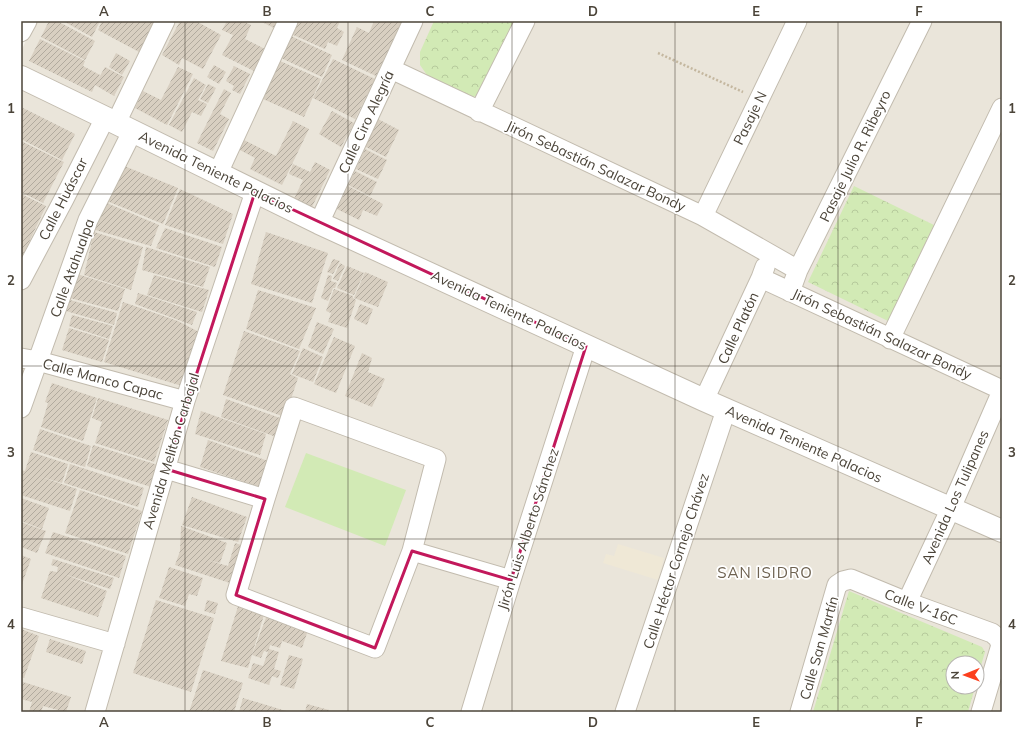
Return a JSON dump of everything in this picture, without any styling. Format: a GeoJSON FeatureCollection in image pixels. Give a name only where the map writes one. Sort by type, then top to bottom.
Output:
{"type":"FeatureCollection","features":[{"type":"Feature","properties":{"kind":"street"},"geometry":{"type":"LineString","coordinates":[[21,32],[27,21]]}},
{"type":"Feature","properties":{"kind":"street","name":"Calle Atahualpa"},"geometry":{"type":"LineString","coordinates":[[21,408],[29,360],[88,220],[118,124],[165,21]]}},
{"type":"Feature","properties":{"kind":"street"},"geometry":{"type":"LineString","coordinates":[[218,173],[288,21]]}},
{"type":"Feature","properties":{"kind":"street","name":"Calle Ciro Alegría"},"geometry":{"type":"LineString","coordinates":[[319,223],[413,21]]}},
{"type":"Feature","properties":{"kind":"street"},"geometry":{"type":"LineString","coordinates":[[479,112],[525,21]]}},
{"type":"Feature","properties":{"kind":"street","name":"Pasaje N"},"geometry":{"type":"LineString","coordinates":[[703,216],[797,21]]}},
{"type":"Feature","properties":{"kind":"street","name":"Pasaje Julio R. Ribeyro"},"geometry":{"type":"LineString","coordinates":[[790,292],[798,270],[922,21]]}},
{"type":"Feature","properties":{"kind":"street","name":"Jirón Sebastián Salazar Bondy"},"geometry":{"type":"LineString","coordinates":[[391,69],[479,112],[703,216],[798,270]]}},
{"type":"Feature","properties":{"kind":"street","name":"Avenida Teniente Palacios"},"geometry":{"type":"LineString","coordinates":[[21,78],[319,223],[726,410],[1002,531]]}},
{"type":"Feature","properties":{"kind":"street"},"geometry":{"type":"LineString","coordinates":[[890,339],[1002,108]]}},
{"type":"Feature","properties":{"kind":"street","name":"Calle Huáscar"},"geometry":{"type":"LineString","coordinates":[[21,280],[64,199],[118,124]]}},
{"type":"Feature","properties":{"kind":"street","name":"Avenida Melitón Carbajal"},"geometry":{"type":"LineString","coordinates":[[95,712],[185,401],[255,192]]}},
{"type":"Feature","properties":{"kind":"street","name":"Calle Platón"},"geometry":{"type":"LineString","coordinates":[[704,400],[761,278],[769,254]]}},
{"type":"Feature","properties":{"kind":"street","name":"Jirón Sebastián Salazar Bondy"},"geometry":{"type":"LineString","coordinates":[[761,278],[1002,391]]}},
{"type":"Feature","properties":{"kind":"street","name":"Jirón Luis Alberto Sánchez"},"geometry":{"type":"LineString","coordinates":[[471,712],[511,580],[586,346]]}},
{"type":"Feature","properties":{"kind":"street","name":"Calle Manco Capac"},"geometry":{"type":"LineString","coordinates":[[29,360],[185,401]]}},
{"type":"Feature","properties":{"kind":"street","name":"Avenida Los Tulipanes"},"geometry":{"type":"LineString","coordinates":[[907,602],[951,508],[1002,391]]}},
{"type":"Feature","properties":{"kind":"street"},"geometry":{"type":"LineString","coordinates":[[294,407],[436,459],[412,551],[374,648],[236,595],[294,407]]}},
{"type":"Feature","properties":{"kind":"street","name":"Calle Héctor Cornejo Chávez"},"geometry":{"type":"LineString","coordinates":[[625,712],[726,410]]}},
{"type":"Feature","properties":{"kind":"street"},"geometry":{"type":"LineString","coordinates":[[166,469],[265,499]]}},
{"type":"Feature","properties":{"kind":"street"},"geometry":{"type":"LineString","coordinates":[[412,551],[511,580]]}},
{"type":"Feature","properties":{"kind":"street","name":"Calle V-16C"},"geometry":{"type":"LineString","coordinates":[[837,585],[843,581],[851,579],[992,634],[998,638],[1001,645]]}},
{"type":"Feature","properties":{"kind":"street","name":"Calle San Martín"},"geometry":{"type":"LineString","coordinates":[[800,712],[837,585]]}},
{"type":"Feature","properties":{"kind":"street"},"geometry":{"type":"LineString","coordinates":[[21,617],[115,644]]}},
{"type":"Feature","properties":{"kind":"street"},"geometry":{"type":"LineString","coordinates":[[981,712],[1001,645]]}},
{"type":"Feature","properties":{"kind":"path"},"geometry":{"type":"LineString","coordinates":[[658,53],[760,99]]}},
{"type":"Feature","properties":{"kind":"highlighted area"},"geometry":{"type":"Polygon","coordinates":[[[255,192],[586,346],[511,580],[412,551],[375,648],[236,595],[265,499],[166,469],[255,192]]]}},
{"type":"Feature","properties":{"kind":"shaded area"},"geometry":{"type":"Polygon","coordinates":[[[34,21],[1002,21],[1002,712],[21,712],[21,52],[34,21]]]}},
{"type":"Feature","properties":{"kind":"shaded area"},"geometry":{"type":"Polygon","coordinates":[[[618,544],[664,558],[658,580],[603,563],[606,554],[614,556],[618,544]]]}},
{"type":"Feature","properties":{"kind":"green space"},"geometry":{"type":"Polygon","coordinates":[[[434,21],[517,21],[482,94],[473,97],[427,75],[420,65],[420,52],[434,21]]]}},
{"type":"Feature","properties":{"kind":"green space"},"geometry":{"type":"Polygon","coordinates":[[[854,186],[934,225],[888,321],[808,282],[854,186]]]}},
{"type":"Feature","properties":{"kind":"green space"},"geometry":{"type":"Polygon","coordinates":[[[306,453],[406,490],[385,546],[285,507],[306,453]]]}},
{"type":"Feature","properties":{"kind":"green space"},"geometry":{"type":"Polygon","coordinates":[[[849,591],[982,647],[985,652],[984,655],[945,655],[945,695],[973,695],[968,712],[813,712],[849,591]]]}},
{"type":"Feature","properties":{"kind":"building"},"geometry":{"type":"Polygon","coordinates":[[[49,21],[57,21],[95,41],[85,60],[41,37],[49,21]]]}},
{"type":"Feature","properties":{"kind":"building"},"geometry":{"type":"Polygon","coordinates":[[[63,21],[100,21],[92,37],[63,21]]]}},
{"type":"Feature","properties":{"kind":"building"},"geometry":{"type":"Polygon","coordinates":[[[102,21],[155,21],[139,52],[98,30],[102,21]]]}},
{"type":"Feature","properties":{"kind":"building"},"geometry":{"type":"Polygon","coordinates":[[[180,21],[196,21],[221,35],[203,69],[182,58],[179,65],[162,55],[180,21]]]}},
{"type":"Feature","properties":{"kind":"building"},"geometry":{"type":"Polygon","coordinates":[[[227,21],[243,21],[251,25],[245,39],[265,49],[254,71],[222,55],[233,35],[222,30],[227,21]]]}},
{"type":"Feature","properties":{"kind":"building"},"geometry":{"type":"Polygon","coordinates":[[[260,21],[277,21],[274,28],[260,21]]]}},
{"type":"Feature","properties":{"kind":"building"},"geometry":{"type":"Polygon","coordinates":[[[297,21],[340,21],[337,28],[344,32],[337,46],[328,42],[325,49],[291,34],[297,21]]]}},
{"type":"Feature","properties":{"kind":"building"},"geometry":{"type":"Polygon","coordinates":[[[374,21],[402,21],[376,76],[342,60],[357,27],[369,33],[374,21]]]}},
{"type":"Feature","properties":{"kind":"building"},"geometry":{"type":"Polygon","coordinates":[[[291,36],[332,55],[322,77],[281,58],[291,36]]]}},
{"type":"Feature","properties":{"kind":"building"},"geometry":{"type":"Polygon","coordinates":[[[40,39],[85,61],[83,66],[100,75],[96,83],[105,67],[124,77],[114,96],[95,85],[92,92],[29,61],[40,39]]]}},
{"type":"Feature","properties":{"kind":"building"},"geometry":{"type":"Polygon","coordinates":[[[116,53],[130,61],[122,75],[109,67],[116,53]]]}},
{"type":"Feature","properties":{"kind":"building"},"geometry":{"type":"Polygon","coordinates":[[[333,59],[375,79],[355,119],[313,98],[333,59]]]}},
{"type":"Feature","properties":{"kind":"building"},"geometry":{"type":"Polygon","coordinates":[[[280,61],[321,79],[304,117],[263,99],[280,61]]]}},
{"type":"Feature","properties":{"kind":"building"},"geometry":{"type":"Polygon","coordinates":[[[214,65],[226,72],[219,84],[207,77],[214,65]]]}},
{"type":"Feature","properties":{"kind":"building"},"geometry":{"type":"Polygon","coordinates":[[[234,66],[250,74],[240,94],[232,90],[234,86],[226,81],[234,66]]]}},
{"type":"Feature","properties":{"kind":"building"},"geometry":{"type":"Polygon","coordinates":[[[178,67],[193,74],[167,125],[135,108],[143,91],[161,100],[178,67]]]}},
{"type":"Feature","properties":{"kind":"building"},"geometry":{"type":"Polygon","coordinates":[[[194,78],[206,85],[198,100],[207,104],[201,116],[192,112],[182,132],[169,125],[194,78]]]}},
{"type":"Feature","properties":{"kind":"building"},"geometry":{"type":"Polygon","coordinates":[[[208,84],[216,88],[208,103],[200,99],[208,84]]]}},
{"type":"Feature","properties":{"kind":"building"},"geometry":{"type":"Polygon","coordinates":[[[224,89],[231,93],[220,114],[229,119],[213,151],[197,143],[224,89]]]}},
{"type":"Feature","properties":{"kind":"building"},"geometry":{"type":"Polygon","coordinates":[[[21,107],[75,134],[62,160],[21,139],[21,107]]]}},
{"type":"Feature","properties":{"kind":"building"},"geometry":{"type":"Polygon","coordinates":[[[332,111],[354,123],[341,147],[319,134],[332,111]]]}},
{"type":"Feature","properties":{"kind":"building"},"geometry":{"type":"Polygon","coordinates":[[[378,119],[399,130],[386,157],[364,146],[378,119]]]}},
{"type":"Feature","properties":{"kind":"building"},"geometry":{"type":"Polygon","coordinates":[[[293,121],[309,129],[282,185],[250,169],[255,158],[238,149],[242,139],[276,156],[293,121]]]}},
{"type":"Feature","properties":{"kind":"building"},"geometry":{"type":"Polygon","coordinates":[[[21,141],[64,162],[43,203],[21,192],[21,141]]]}},
{"type":"Feature","properties":{"kind":"building"},"geometry":{"type":"Polygon","coordinates":[[[365,149],[387,160],[378,179],[356,169],[365,149]]]}},
{"type":"Feature","properties":{"kind":"building"},"geometry":{"type":"Polygon","coordinates":[[[315,162],[330,170],[310,211],[292,203],[303,180],[289,174],[293,164],[310,172],[315,162]]]}},
{"type":"Feature","properties":{"kind":"building"},"geometry":{"type":"Polygon","coordinates":[[[117,163],[178,188],[163,224],[102,199],[117,163]]]}},
{"type":"Feature","properties":{"kind":"building"},"geometry":{"type":"Polygon","coordinates":[[[355,171],[377,182],[370,196],[348,185],[355,171]]]}},
{"type":"Feature","properties":{"kind":"building"},"geometry":{"type":"Polygon","coordinates":[[[348,186],[383,204],[377,216],[363,210],[359,220],[337,209],[348,186]]]}},
{"type":"Feature","properties":{"kind":"building"},"geometry":{"type":"Polygon","coordinates":[[[180,189],[233,214],[223,244],[165,225],[180,189]]]}},
{"type":"Feature","properties":{"kind":"building"},"geometry":{"type":"Polygon","coordinates":[[[21,194],[46,206],[21,259],[21,194]]]}},
{"type":"Feature","properties":{"kind":"building"},"geometry":{"type":"Polygon","coordinates":[[[102,201],[159,225],[151,246],[92,229],[102,201]]]}},
{"type":"Feature","properties":{"kind":"building"},"geometry":{"type":"Polygon","coordinates":[[[165,228],[222,247],[215,267],[156,248],[165,228]]]}},
{"type":"Feature","properties":{"kind":"building"},"geometry":{"type":"Polygon","coordinates":[[[94,232],[143,247],[131,290],[84,275],[94,232]]]}},
{"type":"Feature","properties":{"kind":"building"},"geometry":{"type":"Polygon","coordinates":[[[266,232],[328,253],[312,303],[251,284],[266,232]]]}},
{"type":"Feature","properties":{"kind":"building"},"geometry":{"type":"Polygon","coordinates":[[[146,247],[210,267],[203,287],[142,270],[146,247]]]}},
{"type":"Feature","properties":{"kind":"building"},"geometry":{"type":"Polygon","coordinates":[[[333,259],[340,261],[333,274],[327,272],[333,259]]]}},
{"type":"Feature","properties":{"kind":"building"},"geometry":{"type":"Polygon","coordinates":[[[340,263],[345,266],[338,281],[333,279],[340,263]]]}},
{"type":"Feature","properties":{"kind":"building"},"geometry":{"type":"Polygon","coordinates":[[[347,266],[364,273],[354,295],[337,288],[347,266]]]}},
{"type":"Feature","properties":{"kind":"building"},"geometry":{"type":"Polygon","coordinates":[[[365,272],[388,282],[378,307],[354,298],[365,272]]]}},
{"type":"Feature","properties":{"kind":"building"},"geometry":{"type":"Polygon","coordinates":[[[77,274],[125,289],[118,311],[70,298],[77,274]]]}},
{"type":"Feature","properties":{"kind":"building"},"geometry":{"type":"Polygon","coordinates":[[[154,275],[209,290],[202,312],[147,295],[154,275]]]}},
{"type":"Feature","properties":{"kind":"building"},"geometry":{"type":"Polygon","coordinates":[[[328,275],[332,276],[331,281],[337,283],[335,288],[333,288],[328,301],[321,298],[328,275]]]}},
{"type":"Feature","properties":{"kind":"building"},"geometry":{"type":"Polygon","coordinates":[[[334,289],[353,296],[356,300],[347,328],[328,322],[331,313],[326,311],[334,289]]]}},
{"type":"Feature","properties":{"kind":"building"},"geometry":{"type":"Polygon","coordinates":[[[258,290],[316,308],[299,349],[246,329],[258,290]]]}},
{"type":"Feature","properties":{"kind":"building"},"geometry":{"type":"Polygon","coordinates":[[[138,293],[197,312],[192,325],[135,304],[138,293]]]}},
{"type":"Feature","properties":{"kind":"building"},"geometry":{"type":"Polygon","coordinates":[[[70,300],[117,313],[114,325],[66,311],[70,300]]]}},
{"type":"Feature","properties":{"kind":"building"},"geometry":{"type":"Polygon","coordinates":[[[123,302],[178,321],[199,332],[182,386],[104,362],[123,302]]]}},
{"type":"Feature","properties":{"kind":"building"},"geometry":{"type":"Polygon","coordinates":[[[360,304],[373,309],[367,325],[354,319],[360,304]]]}},
{"type":"Feature","properties":{"kind":"building"},"geometry":{"type":"Polygon","coordinates":[[[72,315],[113,326],[109,339],[69,326],[72,315]]]}},
{"type":"Feature","properties":{"kind":"building"},"geometry":{"type":"Polygon","coordinates":[[[317,322],[334,329],[323,354],[308,347],[317,322]]]}},
{"type":"Feature","properties":{"kind":"building"},"geometry":{"type":"Polygon","coordinates":[[[69,328],[109,340],[102,362],[62,350],[69,328]]]}},
{"type":"Feature","properties":{"kind":"building"},"geometry":{"type":"Polygon","coordinates":[[[244,331],[300,351],[290,374],[298,378],[285,417],[223,395],[244,331]]]}},
{"type":"Feature","properties":{"kind":"building"},"geometry":{"type":"Polygon","coordinates":[[[334,337],[355,346],[336,393],[314,384],[334,337]]]}},
{"type":"Feature","properties":{"kind":"building"},"geometry":{"type":"Polygon","coordinates":[[[303,348],[323,357],[313,382],[292,374],[303,348]]]}},
{"type":"Feature","properties":{"kind":"building"},"geometry":{"type":"Polygon","coordinates":[[[362,353],[372,358],[368,372],[385,379],[372,407],[345,396],[362,353]]]}},
{"type":"Feature","properties":{"kind":"building"},"geometry":{"type":"Polygon","coordinates":[[[52,383],[97,398],[83,441],[41,427],[48,403],[45,402],[52,383]]]}},
{"type":"Feature","properties":{"kind":"building"},"geometry":{"type":"Polygon","coordinates":[[[98,398],[168,420],[154,462],[95,443],[102,422],[92,418],[98,398]]]}},
{"type":"Feature","properties":{"kind":"building"},"geometry":{"type":"Polygon","coordinates":[[[226,399],[283,419],[279,438],[221,417],[226,399]]]}},
{"type":"Feature","properties":{"kind":"building"},"geometry":{"type":"Polygon","coordinates":[[[201,411],[266,434],[260,455],[195,434],[201,411]]]}},
{"type":"Feature","properties":{"kind":"building"},"geometry":{"type":"Polygon","coordinates":[[[40,429],[91,446],[85,467],[33,450],[40,429]]]}},
{"type":"Feature","properties":{"kind":"building"},"geometry":{"type":"Polygon","coordinates":[[[208,440],[268,461],[260,487],[200,467],[208,440]]]}},
{"type":"Feature","properties":{"kind":"building"},"geometry":{"type":"Polygon","coordinates":[[[93,445],[158,465],[151,487],[87,466],[93,445]]]}},
{"type":"Feature","properties":{"kind":"building"},"geometry":{"type":"Polygon","coordinates":[[[31,452],[68,464],[62,483],[41,477],[77,489],[70,511],[21,495],[21,470],[25,471],[31,452]]]}},
{"type":"Feature","properties":{"kind":"building"},"geometry":{"type":"Polygon","coordinates":[[[70,464],[144,488],[138,507],[64,483],[70,464]]]}},
{"type":"Feature","properties":{"kind":"building"},"geometry":{"type":"Polygon","coordinates":[[[80,490],[142,511],[128,554],[65,533],[80,490]]]}},
{"type":"Feature","properties":{"kind":"building"},"geometry":{"type":"Polygon","coordinates":[[[192,497],[247,517],[238,542],[182,525],[192,497]]]}},
{"type":"Feature","properties":{"kind":"building"},"geometry":{"type":"Polygon","coordinates":[[[21,498],[49,508],[42,529],[21,521],[21,498]]]}},
{"type":"Feature","properties":{"kind":"building"},"geometry":{"type":"Polygon","coordinates":[[[21,522],[46,531],[37,553],[21,547],[21,522]]]}},
{"type":"Feature","properties":{"kind":"building"},"geometry":{"type":"Polygon","coordinates":[[[181,526],[227,543],[220,563],[207,560],[228,566],[235,543],[244,546],[233,584],[175,565],[180,551],[181,526]]]}},
{"type":"Feature","properties":{"kind":"building"},"geometry":{"type":"Polygon","coordinates":[[[53,532],[126,556],[119,578],[45,553],[53,532]]]}},
{"type":"Feature","properties":{"kind":"building"},"geometry":{"type":"Polygon","coordinates":[[[21,555],[31,559],[22,584],[21,584],[21,555]]]}},
{"type":"Feature","properties":{"kind":"building"},"geometry":{"type":"Polygon","coordinates":[[[53,559],[114,578],[110,589],[64,574],[107,591],[98,617],[41,598],[50,571],[57,572],[58,567],[51,565],[53,559]]]}},
{"type":"Feature","properties":{"kind":"building"},"geometry":{"type":"Polygon","coordinates":[[[169,567],[203,578],[197,596],[189,594],[185,606],[159,598],[169,567]]]}},
{"type":"Feature","properties":{"kind":"building"},"geometry":{"type":"Polygon","coordinates":[[[156,600],[214,618],[191,692],[133,673],[156,600]]]}},
{"type":"Feature","properties":{"kind":"building"},"geometry":{"type":"Polygon","coordinates":[[[207,600],[218,603],[215,614],[204,611],[207,600]]]}},
{"type":"Feature","properties":{"kind":"building"},"geometry":{"type":"Polygon","coordinates":[[[240,600],[266,608],[248,668],[221,661],[240,600]]]}},
{"type":"Feature","properties":{"kind":"building"},"geometry":{"type":"Polygon","coordinates":[[[267,615],[308,630],[302,648],[282,641],[280,648],[270,645],[269,649],[279,652],[274,669],[281,671],[278,678],[272,676],[269,685],[248,678],[253,663],[263,666],[268,652],[264,651],[261,658],[252,655],[267,615]]]}},
{"type":"Feature","properties":{"kind":"building"},"geometry":{"type":"Polygon","coordinates":[[[21,629],[39,636],[24,678],[21,677],[21,629]]]}},
{"type":"Feature","properties":{"kind":"building"},"geometry":{"type":"Polygon","coordinates":[[[50,639],[86,651],[82,664],[46,652],[50,639]]]}},
{"type":"Feature","properties":{"kind":"building"},"geometry":{"type":"Polygon","coordinates":[[[289,655],[303,659],[294,689],[280,685],[289,655]]]}},
{"type":"Feature","properties":{"kind":"building"},"geometry":{"type":"Polygon","coordinates":[[[203,670],[243,683],[234,712],[189,712],[203,670]]]}},
{"type":"Feature","properties":{"kind":"building"},"geometry":{"type":"Polygon","coordinates":[[[23,682],[71,697],[66,712],[43,706],[41,712],[29,712],[32,702],[21,699],[23,682]]]}},
{"type":"Feature","properties":{"kind":"building"},"geometry":{"type":"Polygon","coordinates":[[[243,698],[286,711],[286,712],[239,712],[243,698]]]}},
{"type":"Feature","properties":{"kind":"building"},"geometry":{"type":"Polygon","coordinates":[[[307,704],[329,710],[329,712],[305,712],[307,704]]]}},
{"type":"Feature","properties":{"kind":"district","name":"SAN ISIDRO"},"geometry":{"type":"Point","coordinates":[765,572]}}]}
